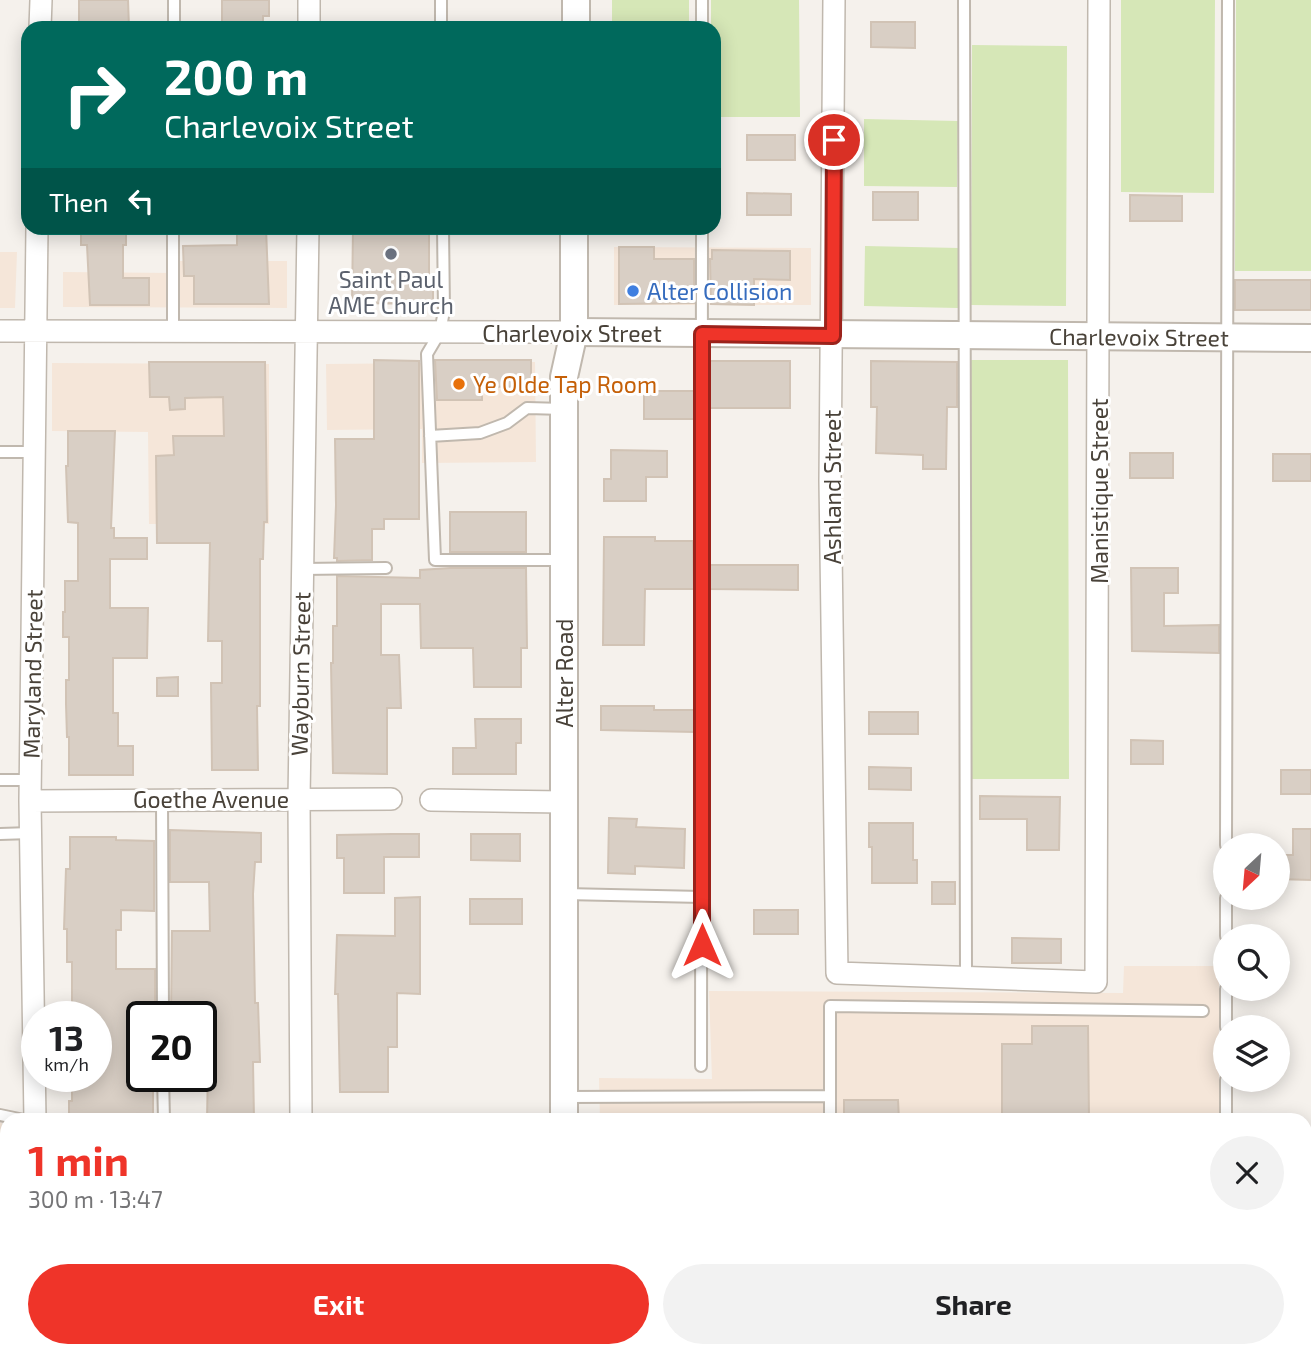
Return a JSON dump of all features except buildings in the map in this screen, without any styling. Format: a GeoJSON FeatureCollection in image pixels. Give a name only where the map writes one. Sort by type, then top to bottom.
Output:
{"type":"FeatureCollection","features":[{"type":"Feature","properties":{"kind":"street"},"geometry":{"type":"LineString","coordinates":[[40,21],[41,0]]}},
{"type":"Feature","properties":{"kind":"street"},"geometry":{"type":"LineString","coordinates":[[309,0],[309,21]]}},
{"type":"Feature","properties":{"kind":"street"},"geometry":{"type":"LineString","coordinates":[[576,0],[576,21]]}},
{"type":"Feature","properties":{"kind":"street","name":"Ashland Street"},"geometry":{"type":"LineString","coordinates":[[834,0],[831,481],[837,973],[966,978]]}},
{"type":"Feature","properties":{"kind":"street","name":"Manistique Street"},"geometry":{"type":"LineString","coordinates":[[966,978],[1096,982],[1099,0]]}},
{"type":"Feature","properties":{"kind":"street","name":"Maryland Street"},"geometry":{"type":"LineString","coordinates":[[35,1113],[30,801],[37,235]]}},
{"type":"Feature","properties":{"kind":"street","name":"Wayburn Street"},"geometry":{"type":"LineString","coordinates":[[301,1113],[299,799],[304,332],[308,235]]}},
{"type":"Feature","properties":{"kind":"street","name":"Alter Road"},"geometry":{"type":"LineString","coordinates":[[564,1109],[564,377],[574,332],[575,235]]}},
{"type":"Feature","properties":{"kind":"street","name":"Charlevoix Street"},"geometry":{"type":"LineString","coordinates":[[0,331],[1311,338]]}},
{"type":"Feature","properties":{"kind":"street","name":"Goethe Avenue"},"geometry":{"type":"LineString","coordinates":[[30,801],[391,799]]}},
{"type":"Feature","properties":{"kind":"street"},"geometry":{"type":"LineString","coordinates":[[431,800],[564,802]]}},
{"type":"Feature","properties":{"kind":"lane"},"geometry":{"type":"LineString","coordinates":[[174,0],[174,21]]}},
{"type":"Feature","properties":{"kind":"lane"},"geometry":{"type":"LineString","coordinates":[[441,0],[441,21]]}},
{"type":"Feature","properties":{"kind":"lane"},"geometry":{"type":"LineString","coordinates":[[702,0],[702,21]]}},
{"type":"Feature","properties":{"kind":"lane"},"geometry":{"type":"LineString","coordinates":[[964,0],[966,978]]}},
{"type":"Feature","properties":{"kind":"lane"},"geometry":{"type":"LineString","coordinates":[[1226,833],[1228,0]]}},
{"type":"Feature","properties":{"kind":"lane"},"geometry":{"type":"LineString","coordinates":[[173,235],[173,331]]}},
{"type":"Feature","properties":{"kind":"lane"},"geometry":{"type":"LineString","coordinates":[[443,235],[444,311],[440,332],[427,354],[435,560],[564,560]]}},
{"type":"Feature","properties":{"kind":"lane"},"geometry":{"type":"LineString","coordinates":[[701,1066],[702,235]]}},
{"type":"Feature","properties":{"kind":"lane"},"geometry":{"type":"LineString","coordinates":[[430,436],[480,433],[507,423],[527,408],[564,409]]}},
{"type":"Feature","properties":{"kind":"lane"},"geometry":{"type":"LineString","coordinates":[[0,452],[34,452]]}},
{"type":"Feature","properties":{"kind":"lane"},"geometry":{"type":"LineString","coordinates":[[302,569],[386,568]]}},
{"type":"Feature","properties":{"kind":"lane"},"geometry":{"type":"LineString","coordinates":[[0,780],[31,779]]}},
{"type":"Feature","properties":{"kind":"lane"},"geometry":{"type":"LineString","coordinates":[[162,800],[163,1001]]}},
{"type":"Feature","properties":{"kind":"lane"},"geometry":{"type":"LineString","coordinates":[[0,834],[31,833]]}},
{"type":"Feature","properties":{"kind":"lane"},"geometry":{"type":"LineString","coordinates":[[564,894],[702,897]]}},
{"type":"Feature","properties":{"kind":"lane"},"geometry":{"type":"LineString","coordinates":[[830,1113],[830,1006],[1203,1011]]}},
{"type":"Feature","properties":{"kind":"lane"},"geometry":{"type":"LineString","coordinates":[[163,1092],[164,1113]]}},
{"type":"Feature","properties":{"kind":"lane"},"geometry":{"type":"LineString","coordinates":[[1226,1092],[1226,1113]]}},
{"type":"Feature","properties":{"kind":"lane"},"geometry":{"type":"LineString","coordinates":[[564,1109],[830,1096]]}},
{"type":"Feature","properties":{"kind":"shaded area"},"geometry":{"type":"Polygon","coordinates":[[[614,247],[811,248],[811,305],[614,305],[614,247]]]}},
{"type":"Feature","properties":{"kind":"shaded area"},"geometry":{"type":"Polygon","coordinates":[[[0,252],[17,252],[15,308],[0,308],[0,252]]]}},
{"type":"Feature","properties":{"kind":"shaded area"},"geometry":{"type":"Polygon","coordinates":[[[175,261],[287,261],[287,308],[63,307],[63,272],[175,273],[175,261]]]}},
{"type":"Feature","properties":{"kind":"shaded area"},"geometry":{"type":"Polygon","coordinates":[[[535,362],[536,462],[422,463],[422,429],[327,430],[326,364],[535,362]]]}},
{"type":"Feature","properties":{"kind":"shaded area"},"geometry":{"type":"Polygon","coordinates":[[[52,363],[269,364],[269,524],[149,524],[148,432],[52,431],[52,363]]]}},
{"type":"Feature","properties":{"kind":"shaded area"},"geometry":{"type":"Polygon","coordinates":[[[1124,966],[1213,966],[1213,1001],[1219,1001],[1219,1015],[1213,1015],[1213,1092],[1219,1092],[1219,1113],[600,1113],[599,1078],[712,1079],[709,991],[1123,993],[1124,966]]]}},
{"type":"Feature","properties":{"kind":"green space"},"geometry":{"type":"Polygon","coordinates":[[[612,0],[689,0],[689,21],[612,21],[612,0]]]}},
{"type":"Feature","properties":{"kind":"green space"},"geometry":{"type":"Polygon","coordinates":[[[711,0],[799,0],[800,117],[721,117],[721,21],[711,21],[711,0]]]}},
{"type":"Feature","properties":{"kind":"green space"},"geometry":{"type":"Polygon","coordinates":[[[1121,0],[1215,0],[1214,193],[1121,192],[1121,0]]]}},
{"type":"Feature","properties":{"kind":"green space"},"geometry":{"type":"Polygon","coordinates":[[[1236,0],[1311,0],[1311,271],[1235,271],[1236,0]]]}},
{"type":"Feature","properties":{"kind":"green space"},"geometry":{"type":"Polygon","coordinates":[[[972,45],[1067,46],[1066,306],[971,305],[972,45]]]}},
{"type":"Feature","properties":{"kind":"green space"},"geometry":{"type":"Polygon","coordinates":[[[864,119],[958,121],[957,187],[864,186],[864,119]]]}},
{"type":"Feature","properties":{"kind":"green space"},"geometry":{"type":"Polygon","coordinates":[[[865,246],[959,248],[958,308],[864,306],[865,246]]]}},
{"type":"Feature","properties":{"kind":"green space"},"geometry":{"type":"Polygon","coordinates":[[[971,360],[1068,360],[1069,779],[972,779],[971,360]]]}},
{"type":"Feature","properties":{"kind":"place","name":"Saint Paul AME Church"},"geometry":{"type":"Point","coordinates":[391,254]}},
{"type":"Feature","properties":{"kind":"place","name":"Alter Collision"},"geometry":{"type":"Point","coordinates":[633,291]}},
{"type":"Feature","properties":{"kind":"place","name":"Ye Olde Tap Room"},"geometry":{"type":"Point","coordinates":[459,384]}},
{"type":"Feature","properties":{"kind":"route"},"geometry":{"type":"LineString","coordinates":[[702,945],[702,334],[833,336],[834,140]]}}]}
